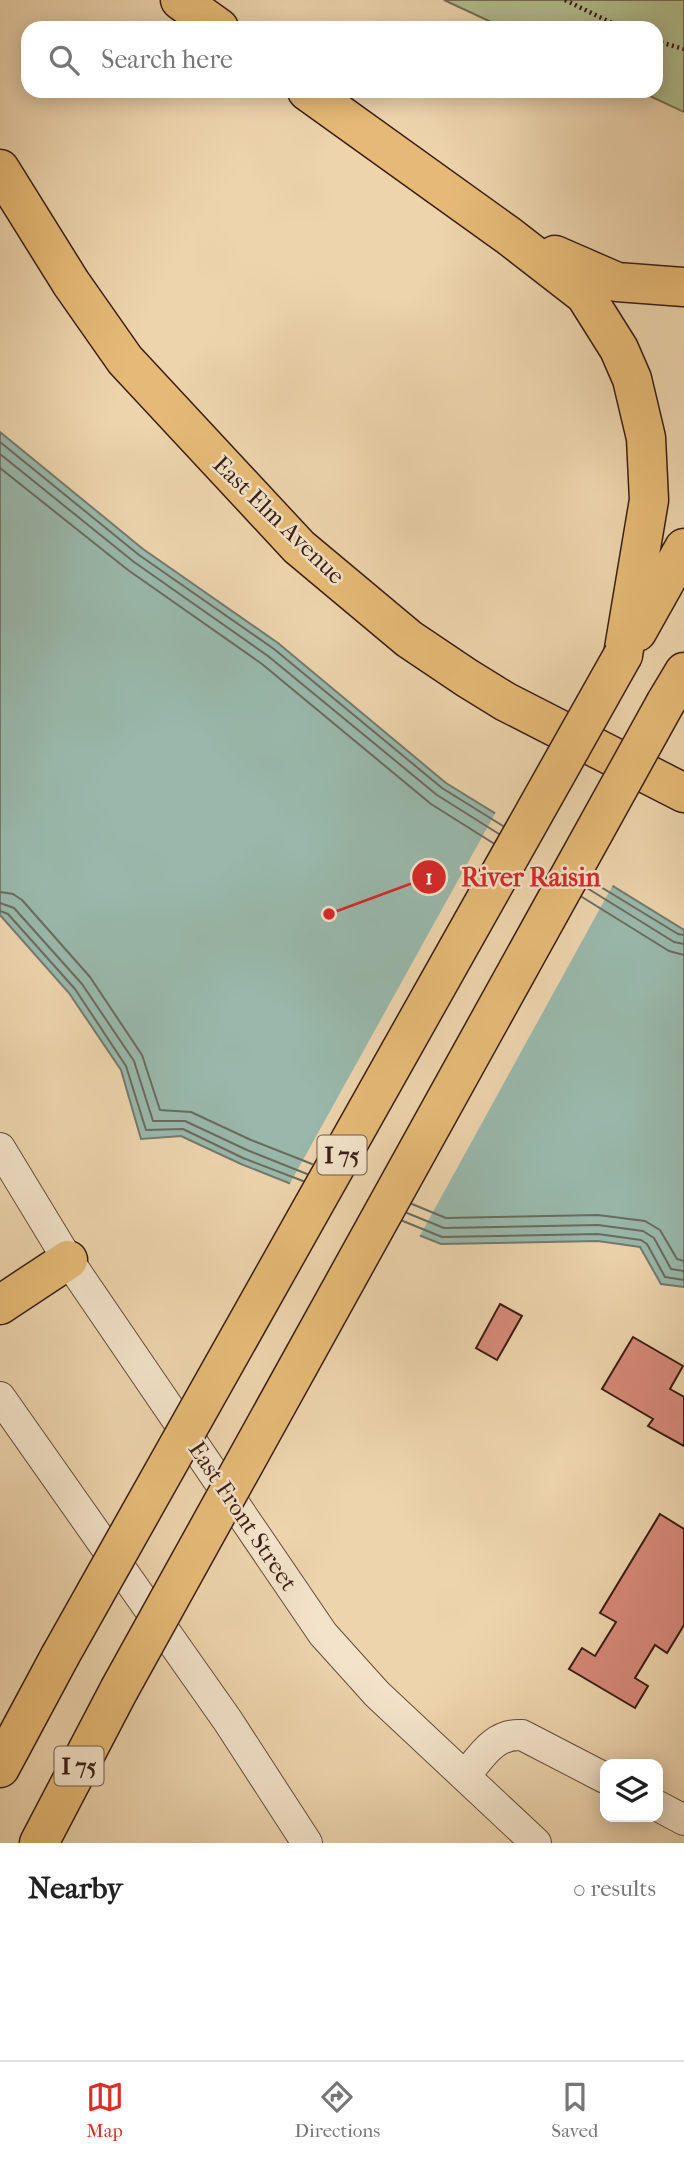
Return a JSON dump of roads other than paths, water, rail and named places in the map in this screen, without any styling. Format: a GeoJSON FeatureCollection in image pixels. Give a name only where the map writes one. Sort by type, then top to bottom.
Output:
{"type":"FeatureCollection","features":[{"type":"Feature","properties":{"kind":"main road"},"geometry":{"type":"LineString","coordinates":[[180,0],[209,21]]}},
{"type":"Feature","properties":{"kind":"main road"},"geometry":{"type":"LineString","coordinates":[[317,98],[509,236],[585,295],[619,349],[632,379],[646,438],[649,500],[623,655]]}},
{"type":"Feature","properties":{"kind":"main road","name":"East Elm Avenue"},"geometry":{"type":"LineString","coordinates":[[0,169],[71,283],[125,360],[299,547],[409,639],[467,678],[506,702],[684,793]]}},
{"type":"Feature","properties":{"kind":"main road"},"geometry":{"type":"LineString","coordinates":[[509,236],[617,282],[684,288]]}},
{"type":"Feature","properties":{"kind":"main road","name":"I 75"},"geometry":{"type":"LineString","coordinates":[[0,1768],[684,548]]}},
{"type":"Feature","properties":{"kind":"main road","name":"I 75"},"geometry":{"type":"LineString","coordinates":[[39,1843],[119,1690],[675,687]]}},
{"type":"Feature","properties":{"kind":"main road"},"geometry":{"type":"LineString","coordinates":[[0,1306],[68,1260]]}},
{"type":"Feature","properties":{"kind":"street","name":"East Front Street"},"geometry":{"type":"LineString","coordinates":[[0,1148],[68,1260],[323,1634],[377,1694],[536,1843]]}},
{"type":"Feature","properties":{"kind":"street"},"geometry":{"type":"LineString","coordinates":[[0,1397],[228,1721],[307,1843]]}},
{"type":"Feature","properties":{"kind":"street"},"geometry":{"type":"LineString","coordinates":[[465,1776],[496,1740],[509,1734],[522,1735],[600,1775]]}},
{"type":"Feature","properties":{"kind":"street"},"geometry":{"type":"LineString","coordinates":[[663,1809],[684,1820]]}},
{"type":"Feature","properties":{"kind":"water"},"geometry":{"type":"Polygon","coordinates":[[[0,432],[143,549],[278,643],[446,783],[684,930],[684,1287],[661,1284],[640,1247],[598,1241],[441,1244],[241,1164],[181,1136],[141,1139],[121,1070],[69,993],[0,915],[0,432]]]}},
{"type":"Feature","properties":{"kind":"place","name":"River Raisin"},"geometry":{"type":"Point","coordinates":[329,914]}}]}
